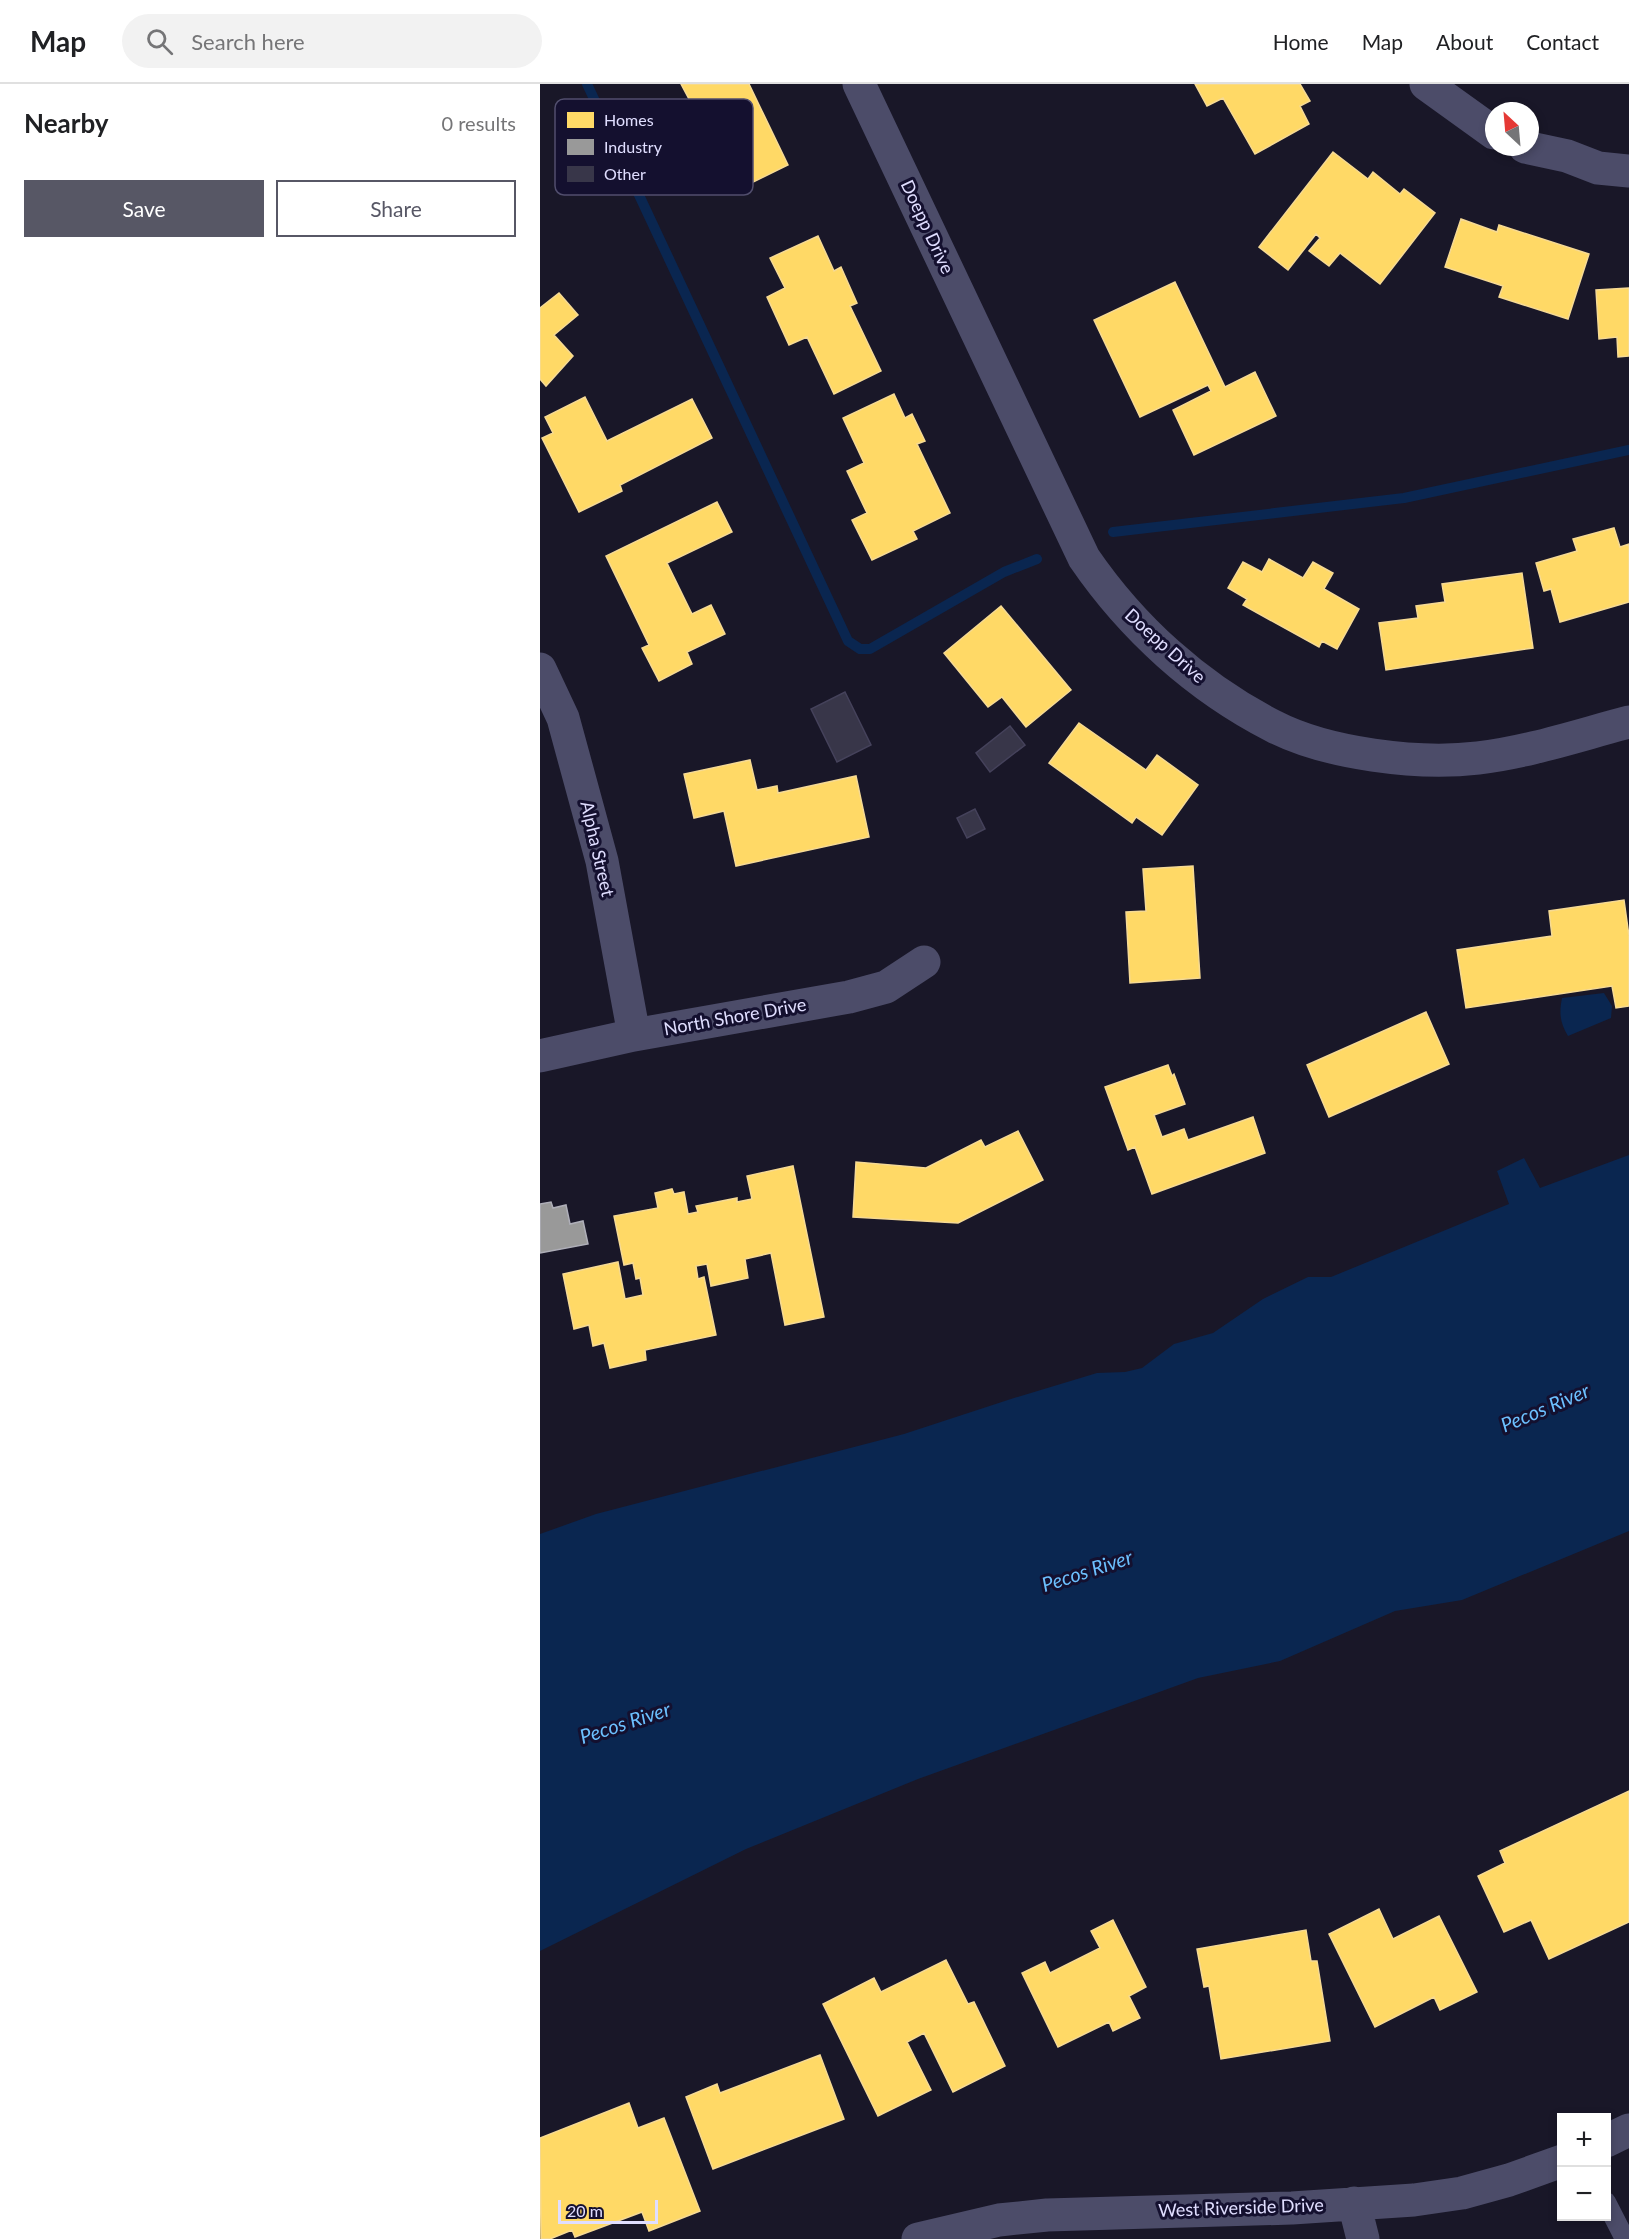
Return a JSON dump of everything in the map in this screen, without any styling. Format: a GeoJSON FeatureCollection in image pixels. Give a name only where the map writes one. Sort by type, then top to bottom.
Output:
{"type":"FeatureCollection","features":[{"type":"Feature","properties":{"kind":"street","name":"Doepp Drive"},"geometry":{"type":"LineString","coordinates":[[859,84],[1084,558],[1102,584],[1141,630],[1193,674],[1238,706],[1275,727],[1344,750],[1387,757],[1477,758],[1526,750],[1629,722]]}},
{"type":"Feature","properties":{"kind":"street"},"geometry":{"type":"LineString","coordinates":[[1426,84],[1485,127]]}},
{"type":"Feature","properties":{"kind":"street"},"geometry":{"type":"LineString","coordinates":[[1539,150],[1567,156],[1598,168],[1629,171]]}},
{"type":"Feature","properties":{"kind":"street","name":"Alpha Street"},"geometry":{"type":"LineString","coordinates":[[540,669],[563,718],[602,861],[634,1035]]}},
{"type":"Feature","properties":{"kind":"street","name":"North Shore Drive"},"geometry":{"type":"LineString","coordinates":[[540,1056],[634,1035],[849,997],[886,987],[924,962]]}},
{"type":"Feature","properties":{"kind":"street"},"geometry":{"type":"LineString","coordinates":[[1611,2139],[1629,2130]]}},
{"type":"Feature","properties":{"kind":"street","name":"West Riverside Drive"},"geometry":{"type":"LineString","coordinates":[[918,2239],[999,2220],[1047,2215],[1292,2208],[1414,2200],[1462,2193],[1509,2180],[1557,2163]]}},
{"type":"Feature","properties":{"kind":"street"},"geometry":{"type":"LineString","coordinates":[[1354,2203],[1363,2239]]}},
{"type":"Feature","properties":{"kind":"lane"},"geometry":{"type":"LineString","coordinates":[[1611,2212],[1625,2239]]}},
{"type":"Feature","properties":{"kind":"water"},"geometry":{"type":"Polygon","coordinates":[[[1604,993],[1612,1006],[1611,1018],[1568,1036],[1561,1018],[1562,998],[1604,993]]]}},
{"type":"Feature","properties":{"kind":"water","name":"Pecos River"},"geometry":{"type":"Polygon","coordinates":[[[1629,1155],[1629,1531],[1462,1600],[1395,1611],[1280,1661],[1198,1678],[918,1779],[746,1849],[540,1951],[540,1534],[596,1514],[904,1434],[1097,1373],[1125,1372],[1142,1368],[1174,1344],[1213,1333],[1263,1299],[1308,1277],[1331,1277],[1509,1204],[1497,1171],[1524,1158],[1540,1188],[1629,1155]]]}},
{"type":"Feature","properties":{"kind":"building: Homes"},"geometry":{"type":"Polygon","coordinates":[[[681,84],[749,84],[788,165],[753,182],[753,99],[689,99],[681,84]]]}},
{"type":"Feature","properties":{"kind":"building: Homes"},"geometry":{"type":"Polygon","coordinates":[[[1195,84],[1300,84],[1310,101],[1300,106],[1309,124],[1255,154],[1223,98],[1207,106],[1195,84]]]}},
{"type":"Feature","properties":{"kind":"building: Homes"},"geometry":{"type":"Polygon","coordinates":[[[1333,152],[1368,179],[1373,172],[1400,194],[1404,189],[1435,213],[1380,284],[1340,253],[1329,266],[1309,251],[1320,238],[1316,234],[1288,270],[1259,247],[1333,152]]]}},
{"type":"Feature","properties":{"kind":"building: Homes"},"geometry":{"type":"Polygon","coordinates":[[[1461,219],[1497,232],[1499,225],[1589,254],[1568,319],[1499,297],[1503,286],[1445,267],[1461,219]]]}},
{"type":"Feature","properties":{"kind":"building: Homes"},"geometry":{"type":"Polygon","coordinates":[[[818,236],[834,271],[841,267],[857,303],[850,306],[881,371],[834,394],[807,337],[789,345],[767,297],[785,288],[770,258],[818,236]]]}},
{"type":"Feature","properties":{"kind":"building: Homes"},"geometry":{"type":"Polygon","coordinates":[[[1175,282],[1225,387],[1255,372],[1276,416],[1194,455],[1173,410],[1211,391],[1208,385],[1140,417],[1094,320],[1175,282]]]}},
{"type":"Feature","properties":{"kind":"building: Homes"},"geometry":{"type":"Polygon","coordinates":[[[1629,288],[1629,356],[1618,357],[1617,337],[1599,339],[1596,290],[1629,288]]]}},
{"type":"Feature","properties":{"kind":"building: Homes"},"geometry":{"type":"Polygon","coordinates":[[[559,293],[578,315],[554,335],[573,356],[546,386],[540,379],[540,308],[559,293]]]}},
{"type":"Feature","properties":{"kind":"building: Homes"},"geometry":{"type":"Polygon","coordinates":[[[894,394],[905,418],[912,414],[925,441],[917,444],[950,513],[913,531],[917,539],[872,560],[852,520],[867,513],[847,471],[864,463],[843,418],[894,394]]]}},
{"type":"Feature","properties":{"kind":"building: Homes"},"geometry":{"type":"Polygon","coordinates":[[[585,397],[607,441],[692,399],[712,438],[620,485],[622,491],[579,512],[542,438],[553,433],[545,417],[585,397]]]}},
{"type":"Feature","properties":{"kind":"building: Homes"},"geometry":{"type":"Polygon","coordinates":[[[717,502],[732,532],[667,563],[692,614],[711,605],[725,634],[687,652],[692,664],[659,681],[642,648],[649,645],[606,556],[717,502]]]}},
{"type":"Feature","properties":{"kind":"building: Homes"},"geometry":{"type":"Polygon","coordinates":[[[1614,528],[1620,547],[1629,544],[1629,602],[1560,622],[1551,589],[1544,591],[1536,563],[1577,551],[1573,539],[1614,528]]]}},
{"type":"Feature","properties":{"kind":"building: Homes"},"geometry":{"type":"Polygon","coordinates":[[[1269,559],[1303,578],[1313,562],[1333,573],[1324,589],[1359,609],[1337,649],[1322,641],[1319,647],[1243,605],[1247,599],[1228,588],[1243,562],[1262,572],[1269,559]]]}},
{"type":"Feature","properties":{"kind":"building: Homes"},"geometry":{"type":"Polygon","coordinates":[[[1522,573],[1533,648],[1386,670],[1379,623],[1418,618],[1416,606],[1445,602],[1442,584],[1522,573]]]}},
{"type":"Feature","properties":{"kind":"building: Homes"},"geometry":{"type":"Polygon","coordinates":[[[1001,606],[1071,690],[1026,727],[1002,697],[988,707],[944,653],[1001,606]]]}},
{"type":"Feature","properties":{"kind":"building: Homes"},"geometry":{"type":"Polygon","coordinates":[[[1079,723],[1146,770],[1157,755],[1198,785],[1162,835],[1136,817],[1132,823],[1049,763],[1079,723]]]}},
{"type":"Feature","properties":{"kind":"building: Homes"},"geometry":{"type":"Polygon","coordinates":[[[750,760],[757,790],[777,786],[778,793],[856,776],[869,837],[736,866],[724,811],[694,818],[684,774],[750,760]]]}},
{"type":"Feature","properties":{"kind":"building: Homes"},"geometry":{"type":"Polygon","coordinates":[[[1193,866],[1200,978],[1130,983],[1126,912],[1146,911],[1143,869],[1193,866]]]}},
{"type":"Feature","properties":{"kind":"building: Homes"},"geometry":{"type":"Polygon","coordinates":[[[1624,900],[1629,936],[1629,1006],[1616,1008],[1612,986],[1466,1008],[1457,950],[1552,936],[1549,911],[1624,900]]]}},
{"type":"Feature","properties":{"kind":"building: Homes"},"geometry":{"type":"Polygon","coordinates":[[[1426,1012],[1449,1064],[1329,1117],[1307,1065],[1426,1012]]]}},
{"type":"Feature","properties":{"kind":"building: Homes"},"geometry":{"type":"Polygon","coordinates":[[[1168,1065],[1172,1076],[1174,1074],[1185,1104],[1154,1115],[1162,1137],[1184,1129],[1188,1140],[1253,1117],[1265,1153],[1152,1194],[1135,1147],[1128,1150],[1105,1087],[1168,1065]]]}},
{"type":"Feature","properties":{"kind":"building: Homes"},"geometry":{"type":"Polygon","coordinates":[[[1018,1131],[1043,1180],[958,1223],[853,1217],[856,1162],[926,1168],[981,1140],[985,1147],[1018,1131]]]}},
{"type":"Feature","properties":{"kind":"building: Homes"},"geometry":{"type":"Polygon","coordinates":[[[793,1166],[824,1317],[785,1325],[771,1253],[745,1259],[748,1278],[711,1286],[707,1264],[696,1266],[698,1279],[704,1277],[716,1335],[645,1350],[646,1360],[610,1368],[604,1343],[593,1346],[589,1325],[574,1329],[563,1274],[618,1262],[625,1299],[643,1295],[640,1278],[636,1279],[633,1263],[624,1265],[614,1216],[658,1208],[655,1193],[672,1189],[674,1194],[684,1192],[688,1214],[698,1212],[696,1206],[737,1198],[737,1202],[752,1199],[747,1176],[793,1166]]]}},
{"type":"Feature","properties":{"kind":"building: Homes"},"geometry":{"type":"Polygon","coordinates":[[[1629,1791],[1629,1922],[1549,1959],[1531,1920],[1504,1932],[1478,1876],[1505,1863],[1500,1851],[1629,1791]]]}},
{"type":"Feature","properties":{"kind":"building: Homes"},"geometry":{"type":"Polygon","coordinates":[[[1379,1909],[1393,1939],[1439,1916],[1477,1992],[1440,2010],[1434,1997],[1375,2027],[1329,1934],[1379,1909]]]}},
{"type":"Feature","properties":{"kind":"building: Homes"},"geometry":{"type":"Polygon","coordinates":[[[1113,1920],[1146,1987],[1129,1996],[1140,2018],[1113,2031],[1109,2022],[1058,2047],[1022,1973],[1045,1962],[1050,1973],[1100,1948],[1091,1931],[1113,1920]]]}},
{"type":"Feature","properties":{"kind":"building: Homes"},"geometry":{"type":"Polygon","coordinates":[[[1306,1930],[1311,1961],[1317,1961],[1330,2041],[1221,2059],[1209,1986],[1204,1987],[1197,1949],[1306,1930]]]}},
{"type":"Feature","properties":{"kind":"building: Homes"},"geometry":{"type":"Polygon","coordinates":[[[946,1960],[968,2004],[974,2002],[1005,2066],[953,2092],[924,2033],[907,2042],[931,2090],[878,2116],[823,2004],[874,1978],[881,1992],[946,1960]]]}},
{"type":"Feature","properties":{"kind":"building: Homes"},"geometry":{"type":"Polygon","coordinates":[[[820,2055],[844,2119],[713,2169],[686,2097],[717,2084],[720,2093],[820,2055]]]}},
{"type":"Feature","properties":{"kind":"building: Homes"},"geometry":{"type":"Polygon","coordinates":[[[629,2103],[638,2128],[664,2118],[700,2211],[649,2231],[642,2212],[575,2237],[572,2230],[550,2239],[541,2239],[540,2138],[629,2103]]]}},
{"type":"Feature","properties":{"kind":"building: Industry"},"geometry":{"type":"Polygon","coordinates":[[[551,1202],[553,1208],[566,1205],[570,1224],[583,1221],[588,1244],[540,1253],[540,1204],[551,1202]]]}},
{"type":"Feature","properties":{"kind":"building: Other"},"geometry":{"type":"Polygon","coordinates":[[[845,692],[871,745],[837,762],[811,709],[845,692]]]}},
{"type":"Feature","properties":{"kind":"building: Other"},"geometry":{"type":"Polygon","coordinates":[[[1010,726],[1025,745],[990,772],[976,753],[1010,726]]]}},
{"type":"Feature","properties":{"kind":"building: Other"},"geometry":{"type":"Polygon","coordinates":[[[975,809],[985,829],[967,838],[957,818],[975,809]]]}},
{"type":"Feature","properties":{"kind":"waterway"},"geometry":{"type":"LineString","coordinates":[[587,84],[594,99]]}},
{"type":"Feature","properties":{"kind":"waterway"},"geometry":{"type":"LineString","coordinates":[[639,195],[848,641],[860,649],[870,649],[1004,572],[1037,559]]}},
{"type":"Feature","properties":{"kind":"waterway"},"geometry":{"type":"LineString","coordinates":[[1113,532],[1404,498],[1629,450]]}}]}
